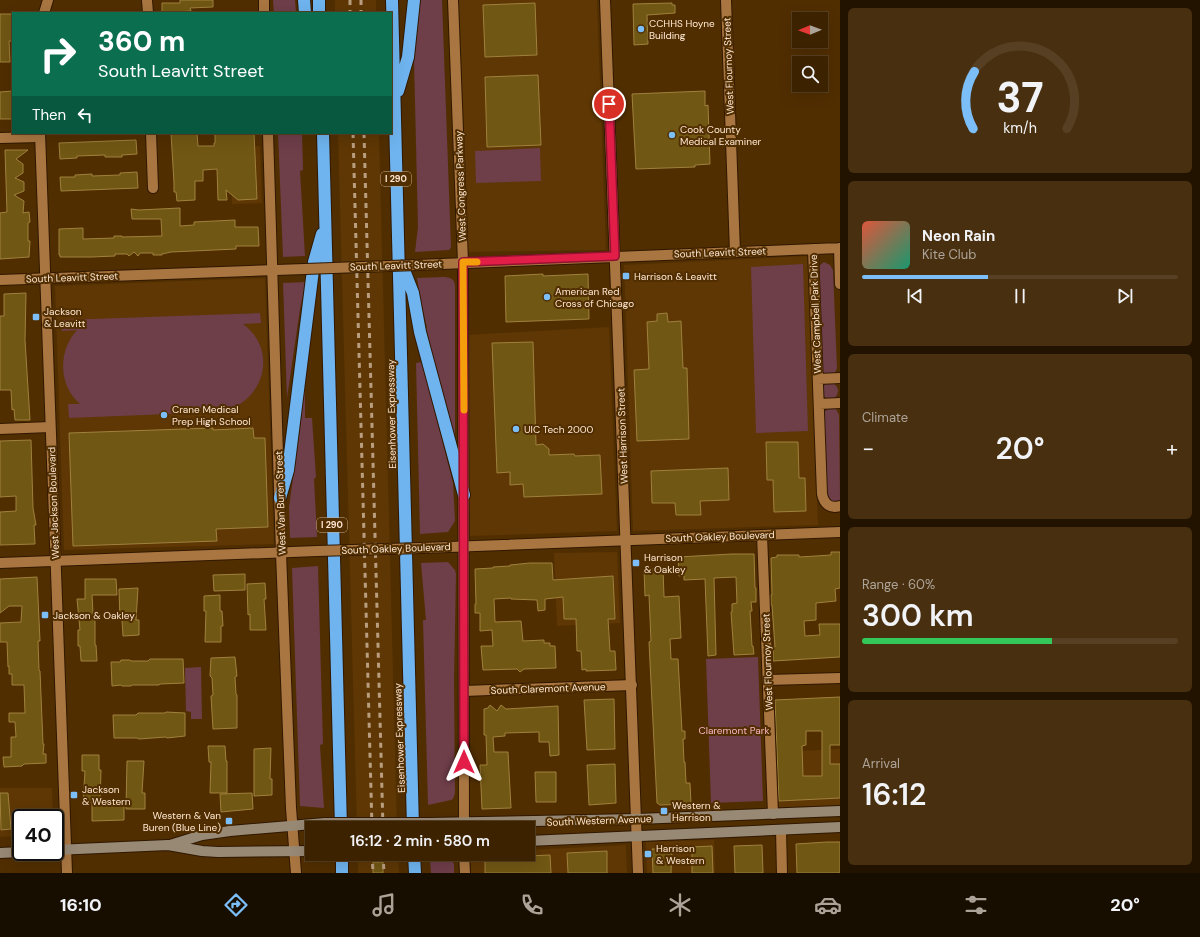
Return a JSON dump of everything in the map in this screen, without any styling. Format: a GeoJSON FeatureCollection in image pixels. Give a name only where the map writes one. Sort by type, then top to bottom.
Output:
{"type":"FeatureCollection","features":[{"type":"Feature","properties":{"kind":"highway"},"geometry":{"type":"LineString","coordinates":[[304,0],[305,12]]}},
{"type":"Feature","properties":{"kind":"highway"},"geometry":{"type":"LineString","coordinates":[[319,0],[319,12]]}},
{"type":"Feature","properties":{"kind":"highway","name":"Eisenhower Expressway"},"geometry":{"type":"LineString","coordinates":[[392,0],[414,821]]}},
{"type":"Feature","properties":{"kind":"highway"},"geometry":{"type":"LineString","coordinates":[[394,101],[408,57],[414,0]]}},
{"type":"Feature","properties":{"kind":"highway","name":"I 290"},"geometry":{"type":"LineString","coordinates":[[322,134],[326,222],[341,821]]}},
{"type":"Feature","properties":{"kind":"highway"},"geometry":{"type":"LineString","coordinates":[[280,498],[288,470],[314,262],[326,222]]}},
{"type":"Feature","properties":{"kind":"highway"},"geometry":{"type":"LineString","coordinates":[[399,257],[413,293],[420,332],[464,495]]}},
{"type":"Feature","properties":{"kind":"highway"},"geometry":{"type":"LineString","coordinates":[[342,861],[342,873]]}},
{"type":"Feature","properties":{"kind":"highway"},"geometry":{"type":"LineString","coordinates":[[414,861],[415,873]]}},
{"type":"Feature","properties":{"kind":"main road","name":"South Western Avenue"},"geometry":{"type":"LineString","coordinates":[[535,823],[840,812]]}},
{"type":"Feature","properties":{"kind":"main road","name":"South Western Avenue"},"geometry":{"type":"LineString","coordinates":[[168,845],[202,835],[230,830],[305,824]]}},
{"type":"Feature","properties":{"kind":"main road","name":"South Western Avenue"},"geometry":{"type":"LineString","coordinates":[[535,841],[840,827]]}},
{"type":"Feature","properties":{"kind":"main road","name":"South Western Avenue"},"geometry":{"type":"LineString","coordinates":[[66,850],[168,845],[210,852],[305,851]]}},
{"type":"Feature","properties":{"kind":"main road"},"geometry":{"type":"LineString","coordinates":[[0,853],[12,852]]}},
{"type":"Feature","properties":{"kind":"street"},"geometry":{"type":"LineString","coordinates":[[44,12],[48,0]]}},
{"type":"Feature","properties":{"kind":"street"},"geometry":{"type":"LineString","coordinates":[[147,0],[148,12]]}},
{"type":"Feature","properties":{"kind":"street"},"geometry":{"type":"LineString","coordinates":[[264,0],[264,12]]}},
{"type":"Feature","properties":{"kind":"street","name":"West Congress Parkway"},"geometry":{"type":"LineString","coordinates":[[453,0],[463,262],[464,821]]}},
{"type":"Feature","properties":{"kind":"street","name":"West Harrison Street"},"geometry":{"type":"LineString","coordinates":[[605,0],[638,836],[638,873]]}},
{"type":"Feature","properties":{"kind":"street","name":"West Flournoy Street"},"geometry":{"type":"LineString","coordinates":[[726,0],[735,252]]}},
{"type":"Feature","properties":{"kind":"street"},"geometry":{"type":"LineString","coordinates":[[151,134],[153,188]]}},
{"type":"Feature","properties":{"kind":"street","name":"West Van Buren Street"},"geometry":{"type":"LineString","coordinates":[[268,134],[281,553],[292,825],[296,873]]}},
{"type":"Feature","properties":{"kind":"street"},"geometry":{"type":"LineString","coordinates":[[0,138],[40,135]]}},
{"type":"Feature","properties":{"kind":"street","name":"West Jackson Boulevard"},"geometry":{"type":"LineString","coordinates":[[40,135],[66,873]]}},
{"type":"Feature","properties":{"kind":"street"},"geometry":{"type":"LineString","coordinates":[[839,248],[840,284]]}},
{"type":"Feature","properties":{"kind":"street","name":"South Leavitt Street"},"geometry":{"type":"LineString","coordinates":[[0,280],[839,248]]}},
{"type":"Feature","properties":{"kind":"street","name":"West Campbell Park Drive"},"geometry":{"type":"LineString","coordinates":[[813,249],[823,499],[829,506],[840,506]]}},
{"type":"Feature","properties":{"kind":"street","name":"West Campbell Park Drive"},"geometry":{"type":"LineString","coordinates":[[818,378],[840,378]]}},
{"type":"Feature","properties":{"kind":"street"},"geometry":{"type":"LineString","coordinates":[[819,404],[840,403]]}},
{"type":"Feature","properties":{"kind":"street"},"geometry":{"type":"LineString","coordinates":[[0,429],[50,427]]}},
{"type":"Feature","properties":{"kind":"street","name":"South Oakley Boulevard"},"geometry":{"type":"LineString","coordinates":[[0,563],[840,532]]}},
{"type":"Feature","properties":{"kind":"street","name":"West Flournoy Street"},"geometry":{"type":"LineString","coordinates":[[762,535],[773,814]]}},
{"type":"Feature","properties":{"kind":"street"},"geometry":{"type":"LineString","coordinates":[[768,680],[840,678]]}},
{"type":"Feature","properties":{"kind":"street","name":"South Claremont Avenue"},"geometry":{"type":"LineString","coordinates":[[464,691],[632,685]]}},
{"type":"Feature","properties":{"kind":"street"},"geometry":{"type":"LineString","coordinates":[[781,830],[782,873]]}},
{"type":"Feature","properties":{"kind":"street"},"geometry":{"type":"LineString","coordinates":[[464,861],[465,873]]}},
{"type":"Feature","properties":{"kind":"shaded area"},"geometry":{"type":"Polygon","coordinates":[[[335,0],[376,0],[376,12],[335,12],[335,0]]]}},
{"type":"Feature","properties":{"kind":"shaded area"},"geometry":{"type":"Polygon","coordinates":[[[458,0],[597,0],[606,250],[466,252],[458,0]]]}},
{"type":"Feature","properties":{"kind":"shaded area"},"geometry":{"type":"Polygon","coordinates":[[[338,134],[379,134],[397,821],[357,821],[338,134]]]}},
{"type":"Feature","properties":{"kind":"shaded area"},"geometry":{"type":"Polygon","coordinates":[[[260,146],[262,203],[232,204],[230,147],[260,146]]]}},
{"type":"Feature","properties":{"kind":"shaded area"},"geometry":{"type":"Polygon","coordinates":[[[808,256],[818,525],[633,531],[624,265],[808,256]]]}},
{"type":"Feature","properties":{"kind":"shaded area","name":"Crane Medical Prep High School"},"geometry":{"type":"Polygon","coordinates":[[[265,278],[274,544],[64,550],[55,286],[265,278]]]}},
{"type":"Feature","properties":{"kind":"shaded area"},"geometry":{"type":"Polygon","coordinates":[[[609,327],[617,531],[470,536],[467,335],[609,327]]]}},
{"type":"Feature","properties":{"kind":"shaded area"},"geometry":{"type":"Polygon","coordinates":[[[617,552],[620,623],[557,626],[554,553],[617,552]]]}},
{"type":"Feature","properties":{"kind":"shaded area"},"geometry":{"type":"Polygon","coordinates":[[[840,749],[840,805],[775,808],[774,752],[840,749]]]}},
{"type":"Feature","properties":{"kind":"shaded area"},"geometry":{"type":"Polygon","coordinates":[[[0,788],[52,788],[53,809],[12,809],[12,836],[0,837],[0,788]]]}},
{"type":"Feature","properties":{"kind":"shaded area"},"geometry":{"type":"Polygon","coordinates":[[[714,840],[715,873],[647,873],[646,842],[714,840]]]}},
{"type":"Feature","properties":{"kind":"shaded area"},"geometry":{"type":"Polygon","coordinates":[[[626,845],[627,873],[471,873],[470,861],[535,861],[535,850],[626,845]]]}},
{"type":"Feature","properties":{"kind":"shaded area"},"geometry":{"type":"Polygon","coordinates":[[[358,861],[398,861],[399,873],[358,873],[358,861]]]}},
{"type":"Feature","properties":{"kind":"green space"},"geometry":{"type":"Polygon","coordinates":[[[273,0],[295,0],[296,12],[274,12],[273,0]]]}},
{"type":"Feature","properties":{"kind":"green space"},"geometry":{"type":"Polygon","coordinates":[[[420,0],[442,0],[451,247],[449,250],[415,252],[418,227],[414,61],[420,0]]]}},
{"type":"Feature","properties":{"kind":"green space"},"geometry":{"type":"Polygon","coordinates":[[[278,134],[302,134],[303,170],[300,171],[305,256],[283,257],[278,134]]]}},
{"type":"Feature","properties":{"kind":"green space"},"geometry":{"type":"Polygon","coordinates":[[[540,148],[541,181],[476,183],[475,151],[540,148]]]}},
{"type":"Feature","properties":{"kind":"green space"},"geometry":{"type":"Polygon","coordinates":[[[824,262],[830,265],[833,270],[837,368],[835,373],[829,374],[824,374],[821,369],[817,270],[824,262]]]}},
{"type":"Feature","properties":{"kind":"green space"},"geometry":{"type":"Polygon","coordinates":[[[803,264],[808,431],[756,433],[751,267],[803,264]]]}},
{"type":"Feature","properties":{"kind":"green space"},"geometry":{"type":"Polygon","coordinates":[[[444,277],[452,279],[455,286],[455,439],[423,329],[427,328],[417,278],[444,277]]]}},
{"type":"Feature","properties":{"kind":"green space"},"geometry":{"type":"Polygon","coordinates":[[[306,282],[300,309],[287,398],[283,283],[306,282]]]}},
{"type":"Feature","properties":{"kind":"green space"},"geometry":{"type":"Polygon","coordinates":[[[260,313],[261,323],[243,324],[254,335],[261,348],[263,362],[261,376],[256,388],[247,399],[234,407],[219,412],[69,418],[68,404],[80,404],[68,387],[64,378],[63,368],[66,348],[77,330],[62,331],[62,320],[260,313]]]}},
{"type":"Feature","properties":{"kind":"green space"},"geometry":{"type":"Polygon","coordinates":[[[422,362],[453,483],[455,521],[448,532],[420,534],[416,363],[422,362]]]}},
{"type":"Feature","properties":{"kind":"green space"},"geometry":{"type":"Polygon","coordinates":[[[305,379],[305,418],[312,418],[316,477],[314,479],[317,537],[290,538],[289,507],[301,421],[305,379]]]}},
{"type":"Feature","properties":{"kind":"green space"},"geometry":{"type":"Polygon","coordinates":[[[827,383],[833,383],[838,388],[836,397],[833,399],[827,399],[822,394],[822,388],[827,383]]]}},
{"type":"Feature","properties":{"kind":"green space"},"geometry":{"type":"Polygon","coordinates":[[[828,409],[836,409],[839,415],[840,500],[834,502],[828,501],[825,496],[824,412],[828,409]]]}},
{"type":"Feature","properties":{"kind":"green space"},"geometry":{"type":"Polygon","coordinates":[[[448,562],[455,570],[456,574],[454,680],[455,793],[453,799],[451,800],[428,805],[423,620],[426,620],[421,563],[448,562]]]}},
{"type":"Feature","properties":{"kind":"green space"},"geometry":{"type":"Polygon","coordinates":[[[318,566],[323,744],[320,745],[324,808],[300,806],[292,568],[318,566]]]}},
{"type":"Feature","properties":{"kind":"green space","name":"Claremont Park"},"geometry":{"type":"Polygon","coordinates":[[[758,657],[763,801],[711,803],[706,659],[758,657]]]}},
{"type":"Feature","properties":{"kind":"green space"},"geometry":{"type":"Polygon","coordinates":[[[201,667],[202,719],[191,719],[191,712],[186,711],[185,668],[201,667]]]}},
{"type":"Feature","properties":{"kind":"green space"},"geometry":{"type":"Polygon","coordinates":[[[430,861],[453,862],[454,864],[454,873],[431,873],[430,861]]]}},
{"type":"Feature","properties":{"kind":"building"},"geometry":{"type":"Polygon","coordinates":[[[180,0],[213,0],[213,7],[190,8],[191,11],[162,12],[162,3],[180,3],[180,0]]]}},
{"type":"Feature","properties":{"kind":"building"},"geometry":{"type":"Polygon","coordinates":[[[535,3],[537,55],[485,57],[483,5],[535,3]]]}},
{"type":"Feature","properties":{"kind":"building","name":"CCHHS Hoyne Building"},"geometry":{"type":"Polygon","coordinates":[[[672,3],[672,5],[675,5],[675,13],[647,15],[648,44],[634,45],[633,4],[672,3]]]}},
{"type":"Feature","properties":{"kind":"building"},"geometry":{"type":"Polygon","coordinates":[[[0,14],[12,14],[12,41],[9,41],[10,62],[0,62],[0,14]]]}},
{"type":"Feature","properties":{"kind":"building"},"geometry":{"type":"Polygon","coordinates":[[[538,75],[541,145],[487,147],[485,77],[538,75]]]}},
{"type":"Feature","properties":{"kind":"building"},"geometry":{"type":"Polygon","coordinates":[[[12,91],[12,119],[0,119],[0,92],[12,91]]]}},
{"type":"Feature","properties":{"kind":"building","name":"Cook County Medical Examiner"},"geometry":{"type":"Polygon","coordinates":[[[705,91],[705,106],[708,105],[710,164],[695,165],[695,167],[636,169],[632,94],[705,91]]]}},
{"type":"Feature","properties":{"kind":"building"},"geometry":{"type":"Polygon","coordinates":[[[171,134],[197,134],[198,146],[214,146],[215,134],[254,134],[257,199],[238,200],[226,190],[227,200],[218,200],[217,169],[203,170],[203,181],[195,181],[195,200],[177,201],[176,192],[174,192],[171,134]]]}},
{"type":"Feature","properties":{"kind":"building"},"geometry":{"type":"Polygon","coordinates":[[[136,140],[137,154],[122,155],[122,157],[105,157],[105,155],[77,156],[77,158],[60,159],[59,143],[136,140]]]}},
{"type":"Feature","properties":{"kind":"building"},"geometry":{"type":"Polygon","coordinates":[[[5,150],[28,150],[16,159],[23,164],[23,173],[15,178],[24,182],[24,191],[14,195],[24,201],[23,213],[29,212],[29,257],[0,259],[0,213],[7,212],[5,150]]]}},
{"type":"Feature","properties":{"kind":"building"},"geometry":{"type":"Polygon","coordinates":[[[137,172],[138,188],[61,191],[60,177],[75,177],[75,175],[92,174],[92,176],[120,175],[120,173],[137,172]]]}},
{"type":"Feature","properties":{"kind":"building"},"geometry":{"type":"Polygon","coordinates":[[[180,208],[180,226],[194,225],[194,222],[235,220],[235,227],[258,227],[259,246],[236,246],[236,249],[171,252],[162,255],[140,253],[138,256],[134,252],[129,256],[127,254],[115,254],[115,256],[60,257],[59,255],[59,229],[83,228],[83,239],[114,238],[114,236],[162,236],[161,219],[132,219],[131,209],[180,208]]]}},
{"type":"Feature","properties":{"kind":"building","name":"American Red Cross of Chicago"},"geometry":{"type":"Polygon","coordinates":[[[543,274],[543,276],[588,274],[589,319],[506,322],[505,276],[543,274]]]}},
{"type":"Feature","properties":{"kind":"building"},"geometry":{"type":"Polygon","coordinates":[[[26,293],[25,340],[30,420],[15,420],[14,409],[12,410],[11,390],[0,390],[0,316],[4,316],[4,294],[26,293]]]}},
{"type":"Feature","properties":{"kind":"building"},"geometry":{"type":"Polygon","coordinates":[[[667,313],[668,322],[681,321],[683,368],[687,368],[689,439],[637,441],[634,370],[649,369],[647,322],[657,321],[657,314],[667,313]]]}},
{"type":"Feature","properties":{"kind":"building","name":"UIC Tech 2000"},"geometry":{"type":"Polygon","coordinates":[[[533,342],[536,445],[543,444],[549,449],[549,455],[600,455],[602,494],[524,497],[523,484],[510,485],[510,472],[497,473],[492,343],[533,342]]]}},
{"type":"Feature","properties":{"kind":"building"},"geometry":{"type":"Polygon","coordinates":[[[213,428],[213,430],[253,428],[254,438],[265,438],[268,527],[216,529],[217,541],[73,546],[69,433],[213,428]]]}},
{"type":"Feature","properties":{"kind":"building"},"geometry":{"type":"Polygon","coordinates":[[[31,440],[33,508],[36,525],[34,525],[35,544],[0,545],[0,512],[16,511],[16,496],[0,497],[0,441],[31,440]]]}},
{"type":"Feature","properties":{"kind":"building"},"geometry":{"type":"Polygon","coordinates":[[[766,442],[798,442],[799,478],[805,478],[806,511],[774,512],[773,480],[767,480],[766,442]]]}},
{"type":"Feature","properties":{"kind":"building"},"geometry":{"type":"Polygon","coordinates":[[[728,468],[729,500],[700,501],[701,515],[676,515],[675,503],[652,503],[651,471],[728,468]]]}},
{"type":"Feature","properties":{"kind":"building"},"geometry":{"type":"Polygon","coordinates":[[[831,552],[840,552],[840,588],[835,589],[836,601],[816,603],[816,620],[804,621],[805,636],[820,635],[819,624],[840,624],[840,657],[773,661],[773,647],[775,647],[771,605],[771,558],[777,557],[777,555],[799,555],[799,557],[831,555],[831,552]]]}},
{"type":"Feature","properties":{"kind":"building"},"geometry":{"type":"Polygon","coordinates":[[[754,554],[756,602],[751,602],[752,611],[750,611],[752,646],[754,654],[734,655],[731,612],[732,604],[737,603],[736,577],[714,578],[716,655],[708,656],[705,579],[684,580],[684,576],[679,576],[678,557],[754,554]]]}},
{"type":"Feature","properties":{"kind":"building"},"geometry":{"type":"Polygon","coordinates":[[[530,563],[552,563],[553,580],[613,576],[615,619],[608,619],[610,651],[615,651],[616,670],[582,670],[581,651],[577,651],[576,619],[564,619],[563,597],[545,599],[545,610],[538,611],[537,600],[511,598],[494,599],[495,622],[521,621],[523,641],[544,640],[544,643],[550,643],[550,646],[555,646],[556,668],[524,669],[520,672],[517,669],[483,670],[481,646],[493,646],[492,630],[480,631],[480,613],[475,613],[475,569],[530,563]]]}},
{"type":"Feature","properties":{"kind":"building"},"geometry":{"type":"Polygon","coordinates":[[[663,568],[664,597],[679,596],[681,638],[670,639],[671,659],[678,659],[682,731],[685,731],[685,739],[683,739],[684,762],[686,783],[690,783],[691,804],[660,805],[657,803],[649,642],[651,641],[649,595],[645,596],[644,569],[663,568]]]}},
{"type":"Feature","properties":{"kind":"building"},"geometry":{"type":"Polygon","coordinates":[[[245,574],[245,590],[214,591],[213,575],[245,574]]]}},
{"type":"Feature","properties":{"kind":"building"},"geometry":{"type":"Polygon","coordinates":[[[37,577],[40,641],[38,641],[39,670],[44,744],[43,754],[46,754],[46,763],[4,767],[3,757],[11,757],[11,737],[16,737],[15,722],[9,722],[9,713],[25,713],[24,685],[12,685],[12,674],[9,674],[9,666],[8,667],[7,642],[0,642],[0,623],[21,622],[22,606],[9,606],[0,613],[0,579],[37,577]]]}},
{"type":"Feature","properties":{"kind":"building"},"geometry":{"type":"Polygon","coordinates":[[[85,579],[116,579],[117,595],[92,595],[93,614],[95,614],[95,645],[97,661],[81,661],[80,646],[78,646],[78,630],[80,630],[77,599],[85,599],[85,579]]]}},
{"type":"Feature","properties":{"kind":"building"},"geometry":{"type":"Polygon","coordinates":[[[265,583],[266,599],[264,599],[266,630],[250,630],[247,584],[265,583]]]}},
{"type":"Feature","properties":{"kind":"building"},"geometry":{"type":"Polygon","coordinates":[[[138,588],[136,620],[139,620],[139,635],[123,636],[122,620],[120,620],[119,589],[138,588]]]}},
{"type":"Feature","properties":{"kind":"building"},"geometry":{"type":"Polygon","coordinates":[[[220,595],[220,611],[222,611],[223,626],[221,626],[221,642],[205,642],[206,611],[204,611],[204,596],[220,595]]]}},
{"type":"Feature","properties":{"kind":"building"},"geometry":{"type":"Polygon","coordinates":[[[235,657],[237,676],[235,677],[237,695],[237,728],[213,729],[211,696],[213,695],[212,678],[210,676],[211,658],[235,657]]]}},
{"type":"Feature","properties":{"kind":"building"},"geometry":{"type":"Polygon","coordinates":[[[150,659],[183,659],[184,683],[112,686],[111,662],[120,662],[121,660],[148,661],[150,659]]]}},
{"type":"Feature","properties":{"kind":"building"},"geometry":{"type":"Polygon","coordinates":[[[840,697],[840,745],[830,745],[830,764],[840,764],[840,798],[779,801],[775,700],[840,697]],[[806,731],[806,745],[802,746],[803,776],[822,776],[822,731],[806,731]]]}},
{"type":"Feature","properties":{"kind":"building"},"geometry":{"type":"Polygon","coordinates":[[[614,699],[615,749],[587,750],[584,700],[614,699]]]}},
{"type":"Feature","properties":{"kind":"building"},"geometry":{"type":"Polygon","coordinates":[[[490,705],[497,711],[501,705],[506,709],[558,706],[559,755],[550,756],[549,742],[539,742],[539,732],[505,733],[505,736],[493,737],[494,752],[508,752],[511,808],[482,809],[480,765],[487,765],[486,735],[484,735],[484,709],[488,708],[490,705]]]}},
{"type":"Feature","properties":{"kind":"building"},"geometry":{"type":"Polygon","coordinates":[[[138,713],[185,713],[185,736],[139,739],[114,738],[113,715],[136,715],[138,713]]]}},
{"type":"Feature","properties":{"kind":"building"},"geometry":{"type":"Polygon","coordinates":[[[208,746],[225,746],[227,761],[227,793],[210,793],[211,762],[209,762],[208,746]]]}},
{"type":"Feature","properties":{"kind":"building"},"geometry":{"type":"Polygon","coordinates":[[[271,748],[270,779],[272,779],[272,795],[254,796],[254,749],[271,748]]]}},
{"type":"Feature","properties":{"kind":"building"},"geometry":{"type":"Polygon","coordinates":[[[82,755],[99,755],[99,770],[101,770],[100,804],[124,804],[124,820],[92,821],[92,802],[83,802],[85,771],[82,771],[82,755]]]}},
{"type":"Feature","properties":{"kind":"building"},"geometry":{"type":"Polygon","coordinates":[[[127,761],[144,761],[142,793],[145,793],[145,809],[126,809],[127,761]]]}},
{"type":"Feature","properties":{"kind":"building"},"geometry":{"type":"Polygon","coordinates":[[[615,764],[616,803],[589,805],[587,765],[615,764]]]}},
{"type":"Feature","properties":{"kind":"building"},"geometry":{"type":"Polygon","coordinates":[[[535,772],[556,772],[556,802],[536,802],[535,772]]]}},
{"type":"Feature","properties":{"kind":"building"},"geometry":{"type":"Polygon","coordinates":[[[0,793],[8,793],[11,829],[1,830],[0,793]]]}},
{"type":"Feature","properties":{"kind":"building"},"geometry":{"type":"Polygon","coordinates":[[[252,793],[253,809],[221,812],[220,794],[252,793]]]}},
{"type":"Feature","properties":{"kind":"building"},"geometry":{"type":"Polygon","coordinates":[[[840,842],[840,873],[797,873],[796,844],[840,842]]]}},
{"type":"Feature","properties":{"kind":"building"},"geometry":{"type":"Polygon","coordinates":[[[762,845],[763,873],[735,873],[734,846],[762,845]]]}},
{"type":"Feature","properties":{"kind":"building"},"geometry":{"type":"Polygon","coordinates":[[[712,846],[713,873],[692,873],[692,847],[712,846]]]}},
{"type":"Feature","properties":{"kind":"building"},"geometry":{"type":"Polygon","coordinates":[[[652,849],[672,849],[671,873],[653,873],[652,849]]]}},
{"type":"Feature","properties":{"kind":"building"},"geometry":{"type":"Polygon","coordinates":[[[607,851],[607,873],[568,873],[567,853],[607,851]]]}},
{"type":"Feature","properties":{"kind":"building"},"geometry":{"type":"Polygon","coordinates":[[[550,855],[551,873],[485,873],[485,861],[535,861],[535,856],[550,855]]]}},
{"type":"Feature","properties":{"kind":"building"},"geometry":{"type":"Polygon","coordinates":[[[373,862],[383,862],[383,873],[373,873],[373,862]]]}},
{"type":"Feature","properties":{"kind":"railway"},"geometry":{"type":"LineString","coordinates":[[350,0],[350,12]]}},
{"type":"Feature","properties":{"kind":"railway"},"geometry":{"type":"LineString","coordinates":[[361,0],[361,12]]}},
{"type":"Feature","properties":{"kind":"railway"},"geometry":{"type":"LineString","coordinates":[[353,134],[372,821]]}},
{"type":"Feature","properties":{"kind":"railway"},"geometry":{"type":"LineString","coordinates":[[364,134],[383,821]]}},
{"type":"Feature","properties":{"kind":"railway"},"geometry":{"type":"LineString","coordinates":[[372,861],[373,873]]}},
{"type":"Feature","properties":{"kind":"railway"},"geometry":{"type":"LineString","coordinates":[[383,861],[384,873]]}},
{"type":"Feature","properties":{"kind":"slow traffic"},"geometry":{"type":"LineString","coordinates":[[464,410],[463,262],[477,262]]}},
{"type":"Feature","properties":{"kind":"place","name":"CCHHS Hoyne Building"},"geometry":{"type":"Point","coordinates":[641,29]}},
{"type":"Feature","properties":{"kind":"place","name":"Cook County Medical Examiner"},"geometry":{"type":"Point","coordinates":[672,135]}},
{"type":"Feature","properties":{"kind":"place","name":"Harrison & Leavitt"},"geometry":{"type":"Point","coordinates":[626,276]}},
{"type":"Feature","properties":{"kind":"place","name":"American Red Cross of Chicago"},"geometry":{"type":"Point","coordinates":[547,297]}},
{"type":"Feature","properties":{"kind":"place","name":"Jackson & Leavitt"},"geometry":{"type":"Point","coordinates":[36,317]}},
{"type":"Feature","properties":{"kind":"place","name":"Crane Medical Prep High School"},"geometry":{"type":"Point","coordinates":[164,415]}},
{"type":"Feature","properties":{"kind":"place","name":"UIC Tech 2000"},"geometry":{"type":"Point","coordinates":[516,429]}},
{"type":"Feature","properties":{"kind":"place","name":"Harrison & Oakley"},"geometry":{"type":"Point","coordinates":[636,563]}},
{"type":"Feature","properties":{"kind":"place","name":"Jackson & Oakley"},"geometry":{"type":"Point","coordinates":[45,615]}},
{"type":"Feature","properties":{"kind":"place","name":"Jackson & Western"},"geometry":{"type":"Point","coordinates":[74,795]}},
{"type":"Feature","properties":{"kind":"place","name":"Western & Harrison"},"geometry":{"type":"Point","coordinates":[664,811]}},
{"type":"Feature","properties":{"kind":"place","name":"Western & Van Buren (Blue Line)"},"geometry":{"type":"Point","coordinates":[229,821]}},
{"type":"Feature","properties":{"kind":"place","name":"Harrison & Western"},"geometry":{"type":"Point","coordinates":[648,854]}},
{"type":"Feature","properties":{"kind":"route"},"geometry":{"type":"LineString","coordinates":[[464,762],[463,262],[615,256],[609,104]]}}]}
